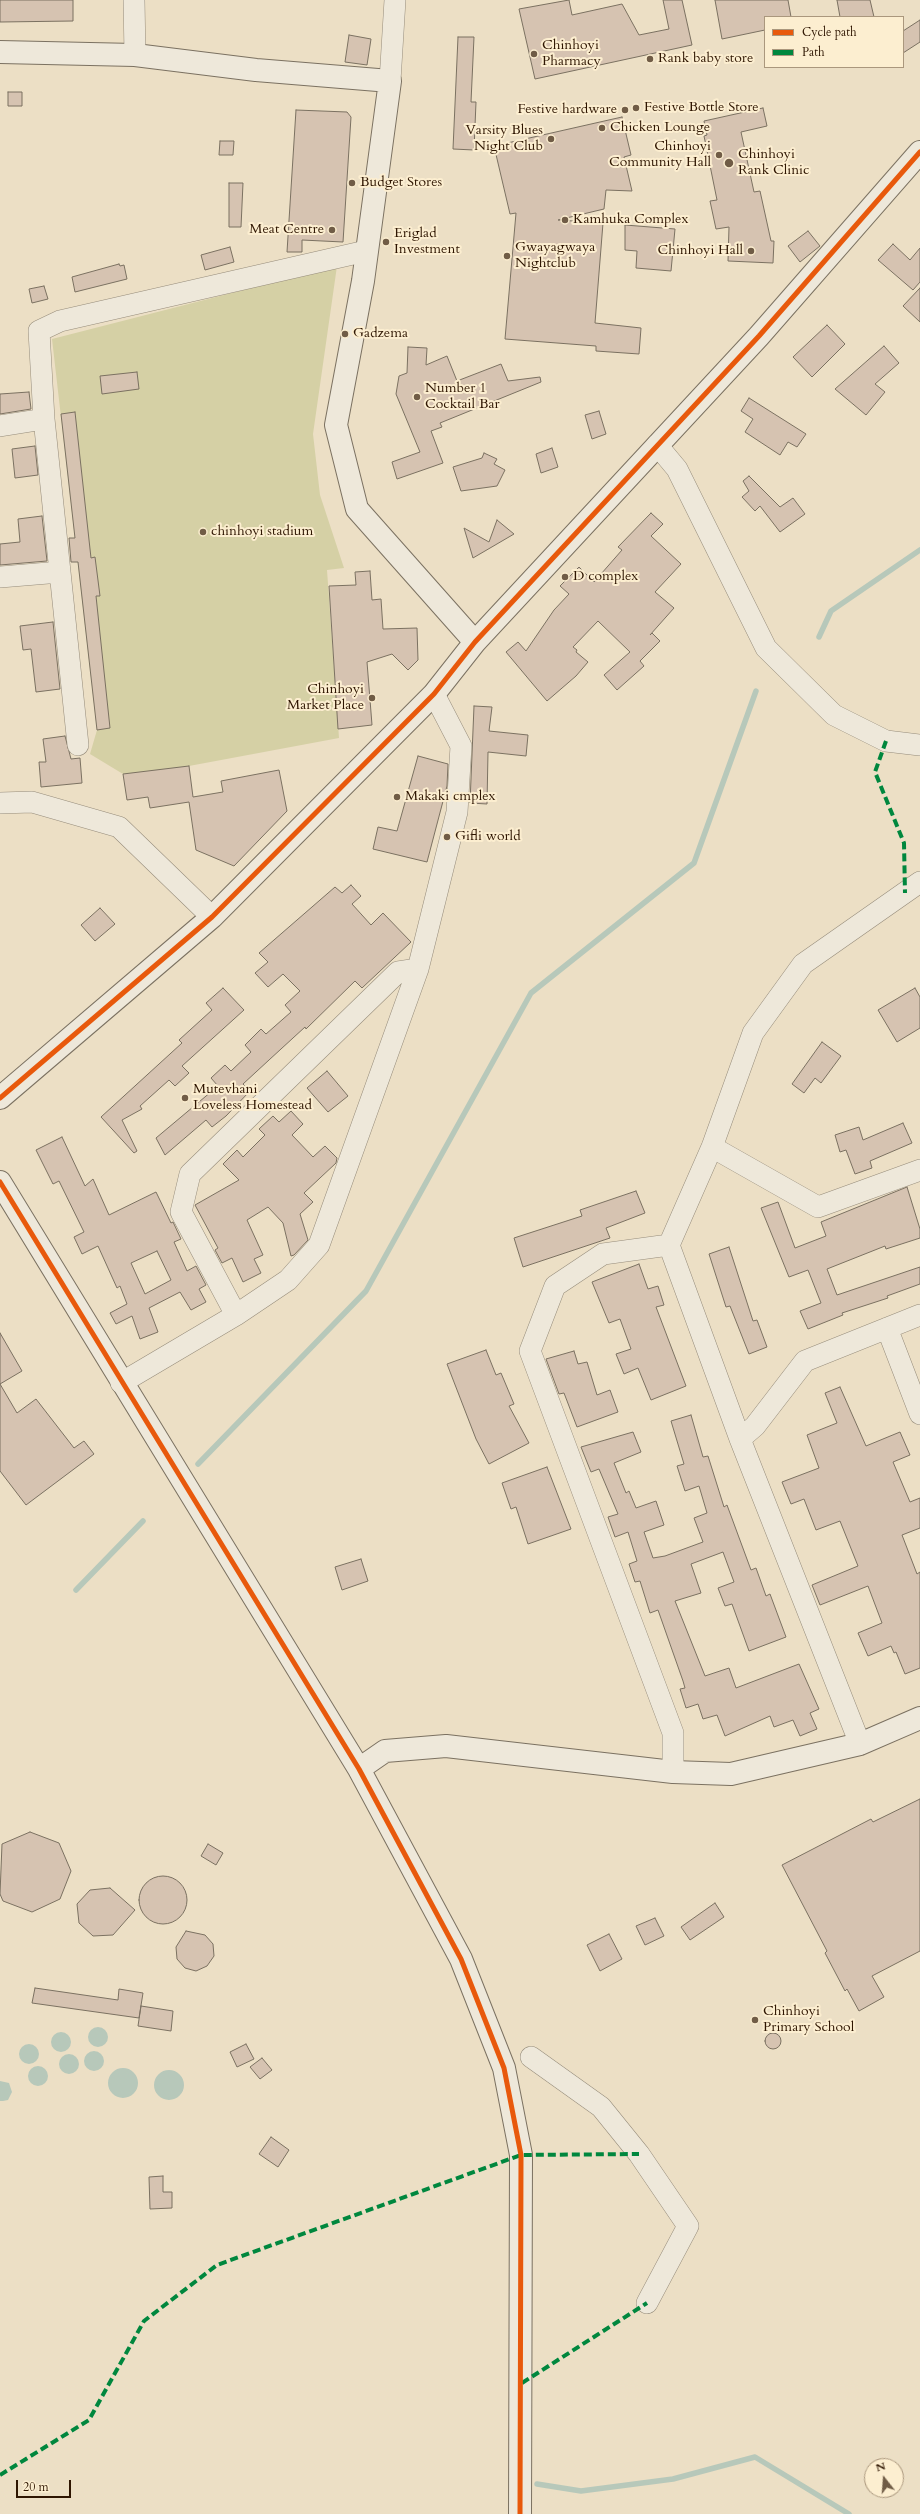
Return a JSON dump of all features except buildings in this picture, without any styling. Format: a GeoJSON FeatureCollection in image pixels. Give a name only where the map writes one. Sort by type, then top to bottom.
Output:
{"type":"FeatureCollection","features":[{"type":"Feature","properties":{"kind":"street"},"geometry":{"type":"LineString","coordinates":[[134,0],[135,55]]}},
{"type":"Feature","properties":{"kind":"street"},"geometry":{"type":"LineString","coordinates":[[395,0],[390,81],[363,281],[336,425],[357,509],[475,642]]}},
{"type":"Feature","properties":{"kind":"street"},"geometry":{"type":"LineString","coordinates":[[0,52],[135,55],[256,70],[390,81]]}},
{"type":"Feature","properties":{"kind":"street"},"geometry":{"type":"LineString","coordinates":[[0,1098],[212,917],[434,694],[475,642],[759,336],[920,152]]}},
{"type":"Feature","properties":{"kind":"street"},"geometry":{"type":"LineString","coordinates":[[78,745],[44,419],[39,331],[60,321],[366,251]]}},
{"type":"Feature","properties":{"kind":"street"},"geometry":{"type":"LineString","coordinates":[[0,426],[44,419]]}},
{"type":"Feature","properties":{"kind":"street"},"geometry":{"type":"LineString","coordinates":[[657,445],[677,469],[766,648],[834,715],[886,741],[920,745]]}},
{"type":"Feature","properties":{"kind":"street"},"geometry":{"type":"LineString","coordinates":[[0,577],[60,572]]}},
{"type":"Feature","properties":{"kind":"street"},"geometry":{"type":"LineString","coordinates":[[121,1383],[236,1315],[288,1280],[319,1245],[418,969],[457,812],[461,746],[434,694]]}},
{"type":"Feature","properties":{"kind":"street"},"geometry":{"type":"LineString","coordinates":[[0,803],[32,802],[120,827],[212,917]]}},
{"type":"Feature","properties":{"kind":"street"},"geometry":{"type":"LineString","coordinates":[[860,1744],[740,1439],[669,1245],[712,1147],[753,1033],[803,964],[920,882]]}},
{"type":"Feature","properties":{"kind":"street"},"geometry":{"type":"LineString","coordinates":[[236,1315],[181,1212],[190,1174],[398,972],[418,969]]}},
{"type":"Feature","properties":{"kind":"street"},"geometry":{"type":"LineString","coordinates":[[712,1147],[818,1207],[920,1170]]}},
{"type":"Feature","properties":{"kind":"street"},"geometry":{"type":"LineString","coordinates":[[0,1182],[121,1383],[359,1769],[461,1959],[504,2068],[521,2155],[520,2514]]}},
{"type":"Feature","properties":{"kind":"street"},"geometry":{"type":"LineString","coordinates":[[669,1245],[603,1254],[555,1286],[530,1351],[673,1733],[673,1772]]}},
{"type":"Feature","properties":{"kind":"street"},"geometry":{"type":"LineString","coordinates":[[740,1439],[755,1426],[805,1361],[920,1315]]}},
{"type":"Feature","properties":{"kind":"street"},"geometry":{"type":"LineString","coordinates":[[887,1328],[920,1414]]}},
{"type":"Feature","properties":{"kind":"street"},"geometry":{"type":"LineString","coordinates":[[359,1769],[385,1750],[446,1746],[673,1772],[731,1774],[860,1744],[920,1718]]}},
{"type":"Feature","properties":{"kind":"street"},"geometry":{"type":"LineString","coordinates":[[530,2057],[601,2107],[639,2154],[688,2226],[647,2303]]}},
{"type":"Feature","properties":{"kind":"shaded area","name":"chinhoyi stadium"},"geometry":{"type":"Polygon","coordinates":[[[337,266],[313,434],[320,495],[344,568],[327,570],[339,738],[189,766],[192,791],[127,800],[123,774],[90,754],[97,730],[52,339],[337,266]]]}},
{"type":"Feature","properties":{"kind":"shaded area"},"geometry":{"type":"Polygon","coordinates":[[[94,2027],[102,2027],[108,2033],[108,2041],[102,2047],[94,2047],[88,2041],[88,2033],[94,2027]]]}},
{"type":"Feature","properties":{"kind":"shaded area"},"geometry":{"type":"Polygon","coordinates":[[[61,2032],[68,2035],[71,2042],[68,2049],[61,2052],[54,2049],[51,2042],[54,2035],[61,2032]]]}},
{"type":"Feature","properties":{"kind":"shaded area"},"geometry":{"type":"Polygon","coordinates":[[[29,2044],[36,2047],[39,2054],[36,2061],[29,2064],[22,2061],[19,2054],[22,2047],[29,2044]]]}},
{"type":"Feature","properties":{"kind":"shaded area"},"geometry":{"type":"Polygon","coordinates":[[[90,2051],[98,2051],[104,2057],[104,2065],[98,2071],[90,2071],[84,2065],[84,2057],[90,2051]]]}},
{"type":"Feature","properties":{"kind":"shaded area"},"geometry":{"type":"Polygon","coordinates":[[[69,2054],[76,2057],[79,2064],[76,2071],[69,2074],[62,2071],[59,2064],[62,2057],[69,2054]]]}},
{"type":"Feature","properties":{"kind":"shaded area"},"geometry":{"type":"Polygon","coordinates":[[[34,2066],[42,2066],[48,2072],[48,2080],[42,2086],[34,2086],[28,2080],[28,2072],[34,2066]]]}},
{"type":"Feature","properties":{"kind":"shaded area"},"geometry":{"type":"Polygon","coordinates":[[[123,2068],[134,2072],[138,2083],[134,2094],[123,2098],[112,2094],[108,2083],[112,2072],[123,2068]]]}},
{"type":"Feature","properties":{"kind":"shaded area"},"geometry":{"type":"Polygon","coordinates":[[[169,2070],[180,2074],[184,2085],[180,2096],[169,2100],[158,2096],[154,2085],[158,2074],[169,2070]]]}},
{"type":"Feature","properties":{"kind":"shaded area"},"geometry":{"type":"Polygon","coordinates":[[[0,2081],[9,2083],[12,2092],[8,2100],[0,2101],[0,2081]]]}},
{"type":"Feature","properties":{"kind":"waterway"},"geometry":{"type":"LineString","coordinates":[[819,637],[831,611],[920,550]]}},
{"type":"Feature","properties":{"kind":"waterway"},"geometry":{"type":"LineString","coordinates":[[198,1464],[366,1291],[531,993],[694,863],[756,691]]}},
{"type":"Feature","properties":{"kind":"waterway"},"geometry":{"type":"LineString","coordinates":[[76,1590],[143,1521]]}},
{"type":"Feature","properties":{"kind":"waterway"},"geometry":{"type":"LineString","coordinates":[[537,2484],[581,2491],[673,2479],[755,2457],[849,2514]]}},
{"type":"Feature","properties":{"kind":"marked path"},"geometry":{"type":"LineString","coordinates":[[886,741],[875,772],[904,843],[905,893]]}},
{"type":"Feature","properties":{"kind":"marked path"},"geometry":{"type":"LineString","coordinates":[[0,2475],[89,2420],[144,2321],[217,2265],[521,2155],[639,2154]]}},
{"type":"Feature","properties":{"kind":"marked path"},"geometry":{"type":"LineString","coordinates":[[522,2383],[647,2303]]}},
{"type":"Feature","properties":{"kind":"cycle path"},"geometry":{"type":"LineString","coordinates":[[0,1098],[212,917],[434,694],[475,642],[759,336],[920,152]]}},
{"type":"Feature","properties":{"kind":"cycle path"},"geometry":{"type":"LineString","coordinates":[[0,1182],[359,1769],[461,1959],[504,2068],[521,2155],[520,2514]]}},
{"type":"Feature","properties":{"kind":"place","name":"Chinhoyi Pharmacy"},"geometry":{"type":"Point","coordinates":[534,54]}},
{"type":"Feature","properties":{"kind":"place","name":"Rank baby store"},"geometry":{"type":"Point","coordinates":[650,59]}},
{"type":"Feature","properties":{"kind":"place","name":"Festive Bottle Store"},"geometry":{"type":"Point","coordinates":[636,108]}},
{"type":"Feature","properties":{"kind":"place","name":"Festive hardware"},"geometry":{"type":"Point","coordinates":[625,110]}},
{"type":"Feature","properties":{"kind":"place","name":"Chicken Lounge"},"geometry":{"type":"Point","coordinates":[602,128]}},
{"type":"Feature","properties":{"kind":"place","name":"Varsity Blues Night Club"},"geometry":{"type":"Point","coordinates":[551,139]}},
{"type":"Feature","properties":{"kind":"place","name":"Chinhoyi Community Hall"},"geometry":{"type":"Point","coordinates":[719,155]}},
{"type":"Feature","properties":{"kind":"place","name":"Chinhoyi Rank Clinic"},"geometry":{"type":"Point","coordinates":[729,163]}},
{"type":"Feature","properties":{"kind":"place","name":"Budget Stores"},"geometry":{"type":"Point","coordinates":[352,183]}},
{"type":"Feature","properties":{"kind":"place","name":"Kamhuka Complex"},"geometry":{"type":"Point","coordinates":[565,220]}},
{"type":"Feature","properties":{"kind":"place","name":"Meat Centre"},"geometry":{"type":"Point","coordinates":[332,230]}},
{"type":"Feature","properties":{"kind":"place","name":"Eriglad Investment"},"geometry":{"type":"Point","coordinates":[386,242]}},
{"type":"Feature","properties":{"kind":"place","name":"Chinhoyi Hall"},"geometry":{"type":"Point","coordinates":[751,251]}},
{"type":"Feature","properties":{"kind":"place","name":"Gwayagwaya Nightclub"},"geometry":{"type":"Point","coordinates":[507,256]}},
{"type":"Feature","properties":{"kind":"place","name":"Gadzema"},"geometry":{"type":"Point","coordinates":[345,334]}},
{"type":"Feature","properties":{"kind":"place","name":"Number 1 Cocktail Bar"},"geometry":{"type":"Point","coordinates":[417,397]}},
{"type":"Feature","properties":{"kind":"place","name":"chinhoyi stadium"},"geometry":{"type":"Point","coordinates":[203,532]}},
{"type":"Feature","properties":{"kind":"place","name":"D complex"},"geometry":{"type":"Point","coordinates":[565,577]}},
{"type":"Feature","properties":{"kind":"place","name":"Chinhoyi Market Place"},"geometry":{"type":"Point","coordinates":[372,698]}},
{"type":"Feature","properties":{"kind":"place","name":"Makaki cmplex"},"geometry":{"type":"Point","coordinates":[397,797]}},
{"type":"Feature","properties":{"kind":"place","name":"Gifli world"},"geometry":{"type":"Point","coordinates":[447,837]}},
{"type":"Feature","properties":{"kind":"place","name":"Mutevhani Loveless Homestead"},"geometry":{"type":"Point","coordinates":[185,1098]}},
{"type":"Feature","properties":{"kind":"place","name":"Chinhoyi Primary School"},"geometry":{"type":"Point","coordinates":[755,2020]}}]}
